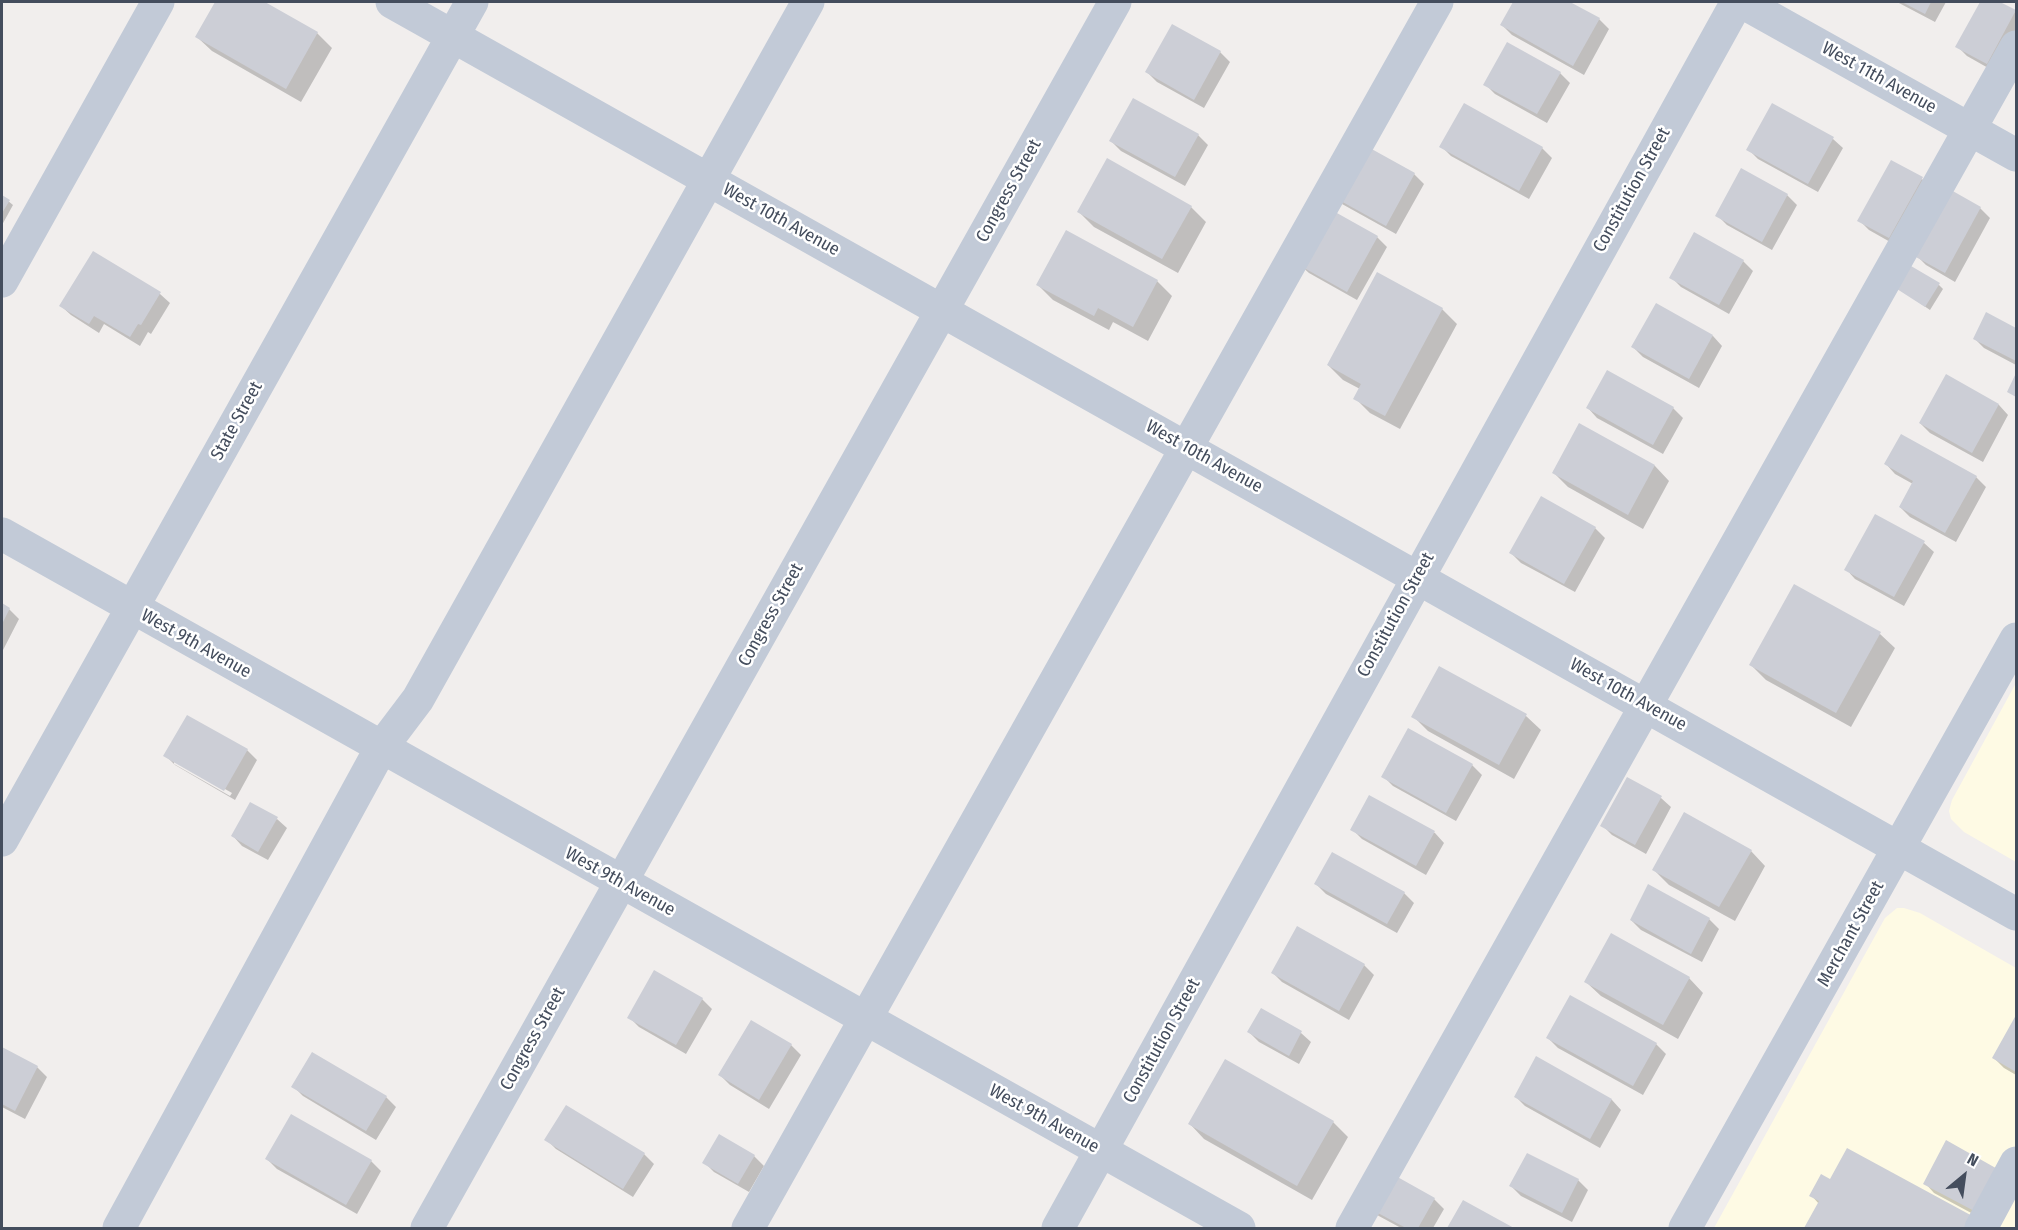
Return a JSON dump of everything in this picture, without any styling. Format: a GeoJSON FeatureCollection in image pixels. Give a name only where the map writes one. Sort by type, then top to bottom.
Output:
{"type":"FeatureCollection","features":[{"type":"Feature","properties":{"kind":"street"},"geometry":{"type":"LineString","coordinates":[[2,281],[158,2]]}},
{"type":"Feature","properties":{"kind":"street","name":"West 10th Avenue"},"geometry":{"type":"LineString","coordinates":[[392,2],[2016,914]]}},
{"type":"Feature","properties":{"kind":"street","name":"State Street"},"geometry":{"type":"LineString","coordinates":[[2,840],[472,2]]}},
{"type":"Feature","properties":{"kind":"street"},"geometry":{"type":"LineString","coordinates":[[119,1228],[381,748],[418,699],[808,2]]}},
{"type":"Feature","properties":{"kind":"street","name":"Congress Street"},"geometry":{"type":"LineString","coordinates":[[427,1228],[1115,2]]}},
{"type":"Feature","properties":{"kind":"street"},"geometry":{"type":"LineString","coordinates":[[748,1228],[1437,2]]}},
{"type":"Feature","properties":{"kind":"street","name":"Constitution Street"},"geometry":{"type":"LineString","coordinates":[[1058,1228],[1737,2]]}},
{"type":"Feature","properties":{"kind":"street","name":"West 11th Avenue"},"geometry":{"type":"LineString","coordinates":[[1742,2],[2016,155]]}},
{"type":"Feature","properties":{"kind":"street"},"geometry":{"type":"LineString","coordinates":[[1352,1228],[2016,47]]}},
{"type":"Feature","properties":{"kind":"street","name":"West 9th Avenue"},"geometry":{"type":"LineString","coordinates":[[2,534],[1239,1228]]}},
{"type":"Feature","properties":{"kind":"street","name":"Merchant Street"},"geometry":{"type":"LineString","coordinates":[[1685,1228],[2016,639]]}},
{"type":"Feature","properties":{"kind":"street"},"geometry":{"type":"LineString","coordinates":[[1981,1228],[2016,1163]]}},
{"type":"Feature","properties":{"kind":"shaded area"},"geometry":{"type":"Polygon","coordinates":[[[2016,683],[2016,862],[1964,832],[1951,819],[1949,811],[1952,800],[2016,683]]]}},
{"type":"Feature","properties":{"kind":"shaded area"},"geometry":{"type":"Polygon","coordinates":[[[1897,908],[1920,913],[2016,968],[2016,1228],[1714,1228],[1885,918],[1897,908]]]}},
{"type":"Feature","properties":{"kind":"building"},"geometry":{"type":"Polygon","coordinates":[[[215,2],[265,2],[318,32],[286,89],[195,37],[215,2]]]}},
{"type":"Feature","properties":{"kind":"building"},"geometry":{"type":"Polygon","coordinates":[[[1513,2],[1570,2],[1600,18],[1573,66],[1500,25],[1513,2]]]}},
{"type":"Feature","properties":{"kind":"building"},"geometry":{"type":"Polygon","coordinates":[[[1902,2],[1931,2],[1925,14],[1902,2]]]}},
{"type":"Feature","properties":{"kind":"building"},"geometry":{"type":"Polygon","coordinates":[[[1980,2],[2000,2],[2016,10],[1987,64],[1955,47],[1980,2]]]}},
{"type":"Feature","properties":{"kind":"building"},"geometry":{"type":"Polygon","coordinates":[[[1172,24],[1221,51],[1194,100],[1145,72],[1172,24]]]}},
{"type":"Feature","properties":{"kind":"building"},"geometry":{"type":"Polygon","coordinates":[[[1507,42],[1561,72],[1537,114],[1483,85],[1507,42]]]}},
{"type":"Feature","properties":{"kind":"building"},"geometry":{"type":"Polygon","coordinates":[[[1133,98],[1199,134],[1175,177],[1109,141],[1133,98]]]}},
{"type":"Feature","properties":{"kind":"building"},"geometry":{"type":"Polygon","coordinates":[[[1464,103],[1543,147],[1519,191],[1439,147],[1464,103]]]}},
{"type":"Feature","properties":{"kind":"building"},"geometry":{"type":"Polygon","coordinates":[[[1772,103],[1834,137],[1808,184],[1746,150],[1772,103]]]}},
{"type":"Feature","properties":{"kind":"building"},"geometry":{"type":"Polygon","coordinates":[[[1359,142],[1415,173],[1386,226],[1330,195],[1359,142]]]}},
{"type":"Feature","properties":{"kind":"building"},"geometry":{"type":"Polygon","coordinates":[[[1107,158],[1192,206],[1162,259],[1077,212],[1107,158]]]}},
{"type":"Feature","properties":{"kind":"building"},"geometry":{"type":"Polygon","coordinates":[[[1891,160],[1923,177],[1889,238],[1857,221],[1891,160]]]}},
{"type":"Feature","properties":{"kind":"building"},"geometry":{"type":"Polygon","coordinates":[[[1741,168],[1788,194],[1762,242],[1715,216],[1741,168]]]}},
{"type":"Feature","properties":{"kind":"building"},"geometry":{"type":"Polygon","coordinates":[[[1951,190],[1981,207],[1945,273],[1914,256],[1951,190]]]}},
{"type":"Feature","properties":{"kind":"building"},"geometry":{"type":"Polygon","coordinates":[[[2,195],[10,200],[2,213],[2,195]]]}},
{"type":"Feature","properties":{"kind":"building"},"geometry":{"type":"Polygon","coordinates":[[[1328,208],[1378,236],[1347,292],[1297,264],[1328,208]]]}},
{"type":"Feature","properties":{"kind":"building"},"geometry":{"type":"Polygon","coordinates":[[[1066,230],[1158,280],[1133,327],[1098,308],[1094,316],[1036,285],[1066,230]]]}},
{"type":"Feature","properties":{"kind":"building"},"geometry":{"type":"Polygon","coordinates":[[[1694,232],[1744,260],[1719,305],[1669,278],[1694,232]]]}},
{"type":"Feature","properties":{"kind":"building"},"geometry":{"type":"Polygon","coordinates":[[[93,251],[161,292],[141,325],[138,324],[130,337],[94,316],[89,324],[59,306],[93,251]]]}},
{"type":"Feature","properties":{"kind":"building"},"geometry":{"type":"Polygon","coordinates":[[[1911,266],[1940,283],[1925,307],[1897,289],[1911,266]]]}},
{"type":"Feature","properties":{"kind":"building"},"geometry":{"type":"Polygon","coordinates":[[[1377,272],[1443,308],[1385,416],[1353,399],[1361,384],[1327,365],[1377,272]]]}},
{"type":"Feature","properties":{"kind":"building"},"geometry":{"type":"Polygon","coordinates":[[[1656,303],[1713,335],[1689,379],[1631,347],[1656,303]]]}},
{"type":"Feature","properties":{"kind":"building"},"geometry":{"type":"Polygon","coordinates":[[[1986,312],[2016,328],[2016,361],[1973,339],[1986,312]]]}},
{"type":"Feature","properties":{"kind":"building"},"geometry":{"type":"Polygon","coordinates":[[[1607,370],[1674,407],[1653,445],[1586,408],[1607,370]]]}},
{"type":"Feature","properties":{"kind":"building"},"geometry":{"type":"Polygon","coordinates":[[[2016,373],[2016,397],[2007,392],[2016,373]]]}},
{"type":"Feature","properties":{"kind":"building"},"geometry":{"type":"Polygon","coordinates":[[[1946,374],[1999,404],[1972,453],[1919,423],[1946,374]]]}},
{"type":"Feature","properties":{"kind":"building"},"geometry":{"type":"Polygon","coordinates":[[[1579,423],[1655,465],[1628,515],[1552,473],[1579,423]]]}},
{"type":"Feature","properties":{"kind":"building"},"geometry":{"type":"Polygon","coordinates":[[[1901,434],[1977,476],[1945,533],[1899,507],[1913,481],[1884,464],[1901,434]]]}},
{"type":"Feature","properties":{"kind":"building"},"geometry":{"type":"Polygon","coordinates":[[[1541,496],[1596,527],[1564,584],[1509,553],[1541,496]]]}},
{"type":"Feature","properties":{"kind":"building"},"geometry":{"type":"Polygon","coordinates":[[[1875,514],[1925,541],[1894,597],[1844,570],[1875,514]]]}},
{"type":"Feature","properties":{"kind":"building"},"geometry":{"type":"Polygon","coordinates":[[[1794,584],[1881,632],[1836,713],[1749,665],[1794,584]]]}},
{"type":"Feature","properties":{"kind":"building"},"geometry":{"type":"Polygon","coordinates":[[[2,603],[10,608],[2,624],[2,603]]]}},
{"type":"Feature","properties":{"kind":"building"},"geometry":{"type":"Polygon","coordinates":[[[1439,666],[1527,714],[1499,765],[1411,717],[1439,666]]]}},
{"type":"Feature","properties":{"kind":"building"},"geometry":{"type":"Polygon","coordinates":[[[187,715],[248,749],[224,791],[163,756],[187,715]]]}},
{"type":"Feature","properties":{"kind":"building"},"geometry":{"type":"Polygon","coordinates":[[[1408,728],[1473,764],[1446,813],[1381,777],[1408,728]]]}},
{"type":"Feature","properties":{"kind":"building"},"geometry":{"type":"Polygon","coordinates":[[[1627,777],[1662,796],[1635,845],[1600,826],[1627,777]]]}},
{"type":"Feature","properties":{"kind":"building"},"geometry":{"type":"Polygon","coordinates":[[[1369,795],[1435,831],[1416,866],[1350,830],[1369,795]]]}},
{"type":"Feature","properties":{"kind":"building"},"geometry":{"type":"Polygon","coordinates":[[[250,802],[278,817],[258,852],[231,836],[250,802]]]}},
{"type":"Feature","properties":{"kind":"building"},"geometry":{"type":"Polygon","coordinates":[[[1684,812],[1752,850],[1719,907],[1652,870],[1684,812]]]}},
{"type":"Feature","properties":{"kind":"building"},"geometry":{"type":"Polygon","coordinates":[[[1332,852],[1405,892],[1387,924],[1314,884],[1332,852]]]}},
{"type":"Feature","properties":{"kind":"building"},"geometry":{"type":"Polygon","coordinates":[[[1648,884],[1710,918],[1691,954],[1630,920],[1648,884]]]}},
{"type":"Feature","properties":{"kind":"building"},"geometry":{"type":"Polygon","coordinates":[[[1297,926],[1365,964],[1339,1011],[1271,973],[1297,926]]]}},
{"type":"Feature","properties":{"kind":"building"},"geometry":{"type":"Polygon","coordinates":[[[1611,933],[1690,977],[1663,1025],[1584,982],[1611,933]]]}},
{"type":"Feature","properties":{"kind":"building"},"geometry":{"type":"Polygon","coordinates":[[[654,970],[703,998],[676,1045],[627,1018],[654,970]]]}},
{"type":"Feature","properties":{"kind":"building"},"geometry":{"type":"Polygon","coordinates":[[[1570,995],[1657,1043],[1633,1086],[1546,1038],[1570,995]]]}},
{"type":"Feature","properties":{"kind":"building"},"geometry":{"type":"Polygon","coordinates":[[[1261,1008],[1302,1031],[1289,1056],[1247,1032],[1261,1008]]]}},
{"type":"Feature","properties":{"kind":"building"},"geometry":{"type":"Polygon","coordinates":[[[2016,1015],[2016,1072],[1992,1058],[2016,1015]]]}},
{"type":"Feature","properties":{"kind":"building"},"geometry":{"type":"Polygon","coordinates":[[[751,1020],[792,1044],[759,1100],[718,1075],[751,1020]]]}},
{"type":"Feature","properties":{"kind":"building"},"geometry":{"type":"Polygon","coordinates":[[[2,1047],[38,1066],[15,1111],[2,1104],[2,1047]]]}},
{"type":"Feature","properties":{"kind":"building"},"geometry":{"type":"Polygon","coordinates":[[[312,1052],[387,1096],[366,1131],[291,1087],[312,1052]]]}},
{"type":"Feature","properties":{"kind":"building"},"geometry":{"type":"Polygon","coordinates":[[[1536,1056],[1612,1099],[1590,1139],[1514,1097],[1536,1056]]]}},
{"type":"Feature","properties":{"kind":"building"},"geometry":{"type":"Polygon","coordinates":[[[1225,1059],[1334,1121],[1297,1186],[1188,1124],[1225,1059]]]}},
{"type":"Feature","properties":{"kind":"building"},"geometry":{"type":"Polygon","coordinates":[[[566,1105],[645,1153],[623,1189],[544,1140],[566,1105]]]}},
{"type":"Feature","properties":{"kind":"building"},"geometry":{"type":"Polygon","coordinates":[[[291,1114],[372,1160],[346,1205],[265,1159],[291,1114]]]}},
{"type":"Feature","properties":{"kind":"building"},"geometry":{"type":"Polygon","coordinates":[[[719,1134],[755,1155],[738,1184],[702,1163],[719,1134]]]}},
{"type":"Feature","properties":{"kind":"building"},"geometry":{"type":"Polygon","coordinates":[[[1946,1140],[2001,1171],[1978,1213],[1923,1184],[1946,1140]]]}},
{"type":"Feature","properties":{"kind":"building"},"geometry":{"type":"Polygon","coordinates":[[[1847,1148],[1976,1218],[1970,1228],[1804,1228],[1819,1201],[1809,1196],[1821,1174],[1830,1179],[1847,1148]]]}},
{"type":"Feature","properties":{"kind":"building"},"geometry":{"type":"Polygon","coordinates":[[[1527,1153],[1579,1179],[1562,1213],[1509,1186],[1527,1153]]]}},
{"type":"Feature","properties":{"kind":"building"},"geometry":{"type":"Polygon","coordinates":[[[1385,1170],[1435,1198],[1418,1228],[1406,1228],[1365,1206],[1385,1170]]]}},
{"type":"Feature","properties":{"kind":"building"},"geometry":{"type":"Polygon","coordinates":[[[1463,1200],[1514,1228],[1447,1228],[1463,1200]]]}}]}
